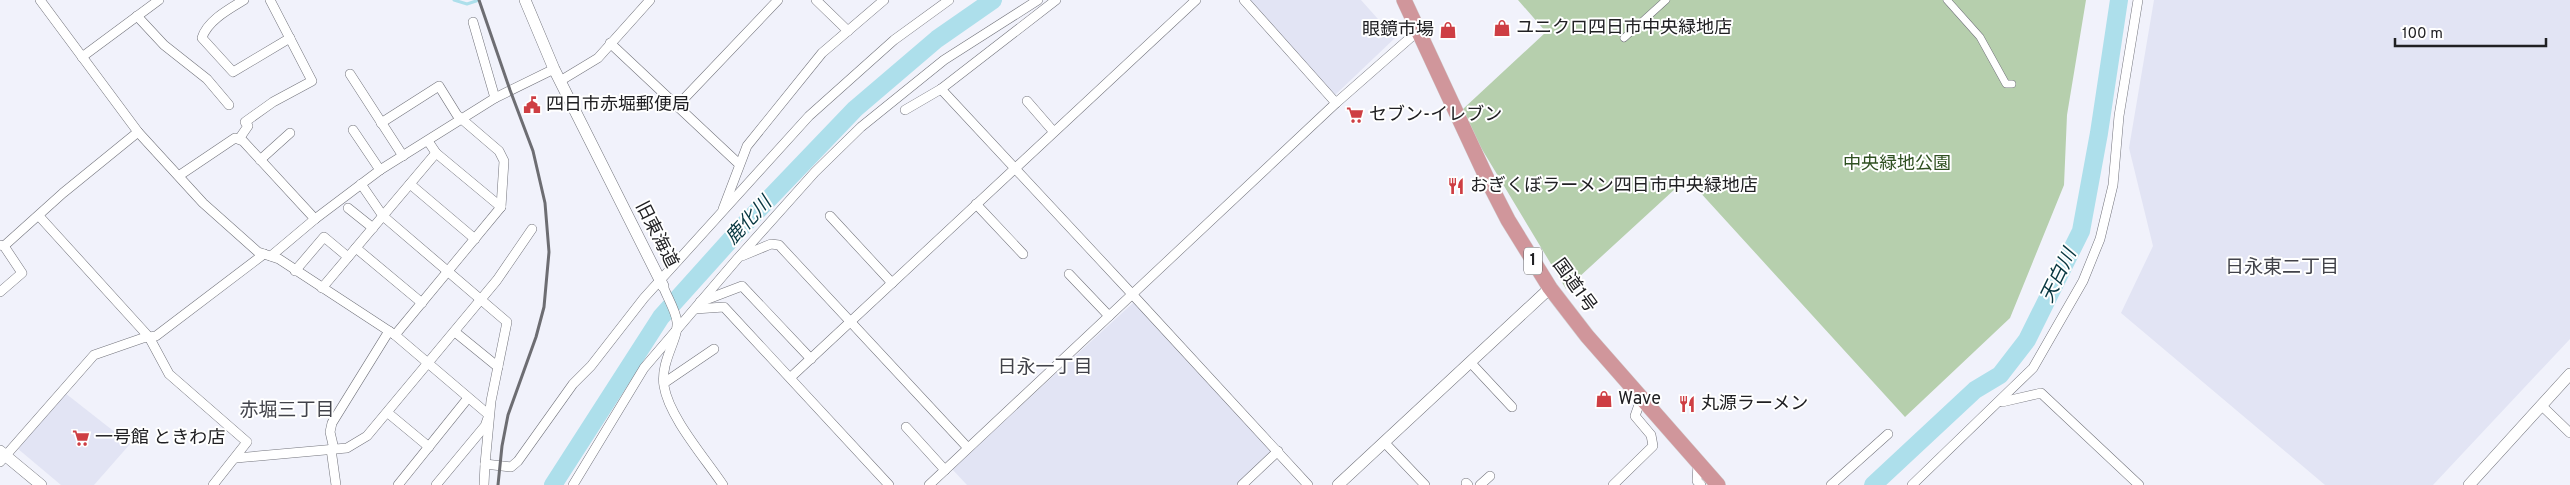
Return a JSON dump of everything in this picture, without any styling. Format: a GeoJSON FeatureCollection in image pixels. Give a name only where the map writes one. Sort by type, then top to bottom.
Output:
{"type":"FeatureCollection","features":[{"type":"Feature","properties":{"kind":"highway","name":"国道1号"},"geometry":{"type":"LineString","coordinates":[[1404,0],[1489,183],[1508,220],[1550,288],[1641,399],[1718,485]]}},
{"type":"Feature","properties":{"kind":"street"},"geometry":{"type":"LineString","coordinates":[[40,0],[138,132],[224,223],[258,252],[295,271],[392,333],[489,415]]}},
{"type":"Feature","properties":{"kind":"street"},"geometry":{"type":"LineString","coordinates":[[82,56],[159,0]]}},
{"type":"Feature","properties":{"kind":"street"},"geometry":{"type":"LineString","coordinates":[[244,0],[204,29],[202,38],[233,72],[290,38]]}},
{"type":"Feature","properties":{"kind":"street"},"geometry":{"type":"LineString","coordinates":[[239,139],[248,126],[244,122],[273,102],[312,81],[270,0]]}},
{"type":"Feature","properties":{"kind":"street","name":"旧東海道"},"geometry":{"type":"LineString","coordinates":[[525,0],[554,69],[662,284],[677,325]]}},
{"type":"Feature","properties":{"kind":"street"},"geometry":{"type":"LineString","coordinates":[[560,81],[598,58],[650,0]]}},
{"type":"Feature","properties":{"kind":"street"},"geometry":{"type":"LineString","coordinates":[[678,106],[778,0]]}},
{"type":"Feature","properties":{"kind":"street"},"geometry":{"type":"LineString","coordinates":[[816,0],[848,31]]}},
{"type":"Feature","properties":{"kind":"street"},"geometry":{"type":"LineString","coordinates":[[723,212],[747,146],[822,54],[884,0]]}},
{"type":"Feature","properties":{"kind":"street"},"geometry":{"type":"LineString","coordinates":[[485,464],[511,467],[518,461],[573,384],[591,366],[613,336],[662,284],[723,212],[809,116],[847,80],[894,40],[950,0]]}},
{"type":"Feature","properties":{"kind":"street"},"geometry":{"type":"LineString","coordinates":[[573,485],[644,368],[677,325],[697,306],[809,179],[861,127],[944,60],[1038,0]]}},
{"type":"Feature","properties":{"kind":"street"},"geometry":{"type":"LineString","coordinates":[[905,110],[941,89],[1056,0]]}},
{"type":"Feature","properties":{"kind":"street"},"geometry":{"type":"LineString","coordinates":[[791,378],[1053,131],[1196,0]]}},
{"type":"Feature","properties":{"kind":"street"},"geometry":{"type":"LineString","coordinates":[[1244,0],[1336,103]]}},
{"type":"Feature","properties":{"kind":"street"},"geometry":{"type":"LineString","coordinates":[[1624,38],[1666,0]]}},
{"type":"Feature","properties":{"kind":"street"},"geometry":{"type":"LineString","coordinates":[[1947,0],[1980,37],[2006,84],[2012,84]]}},
{"type":"Feature","properties":{"kind":"street"},"geometry":{"type":"LineString","coordinates":[[1912,485],[2033,368],[2077,292],[2100,239],[2113,186],[2119,116],[2138,0]]}},
{"type":"Feature","properties":{"kind":"street"},"geometry":{"type":"LineString","coordinates":[[137,16],[164,46],[207,79],[228,104]]}},
{"type":"Feature","properties":{"kind":"street"},"geometry":{"type":"LineString","coordinates":[[473,22],[495,98]]}},
{"type":"Feature","properties":{"kind":"street"},"geometry":{"type":"LineString","coordinates":[[929,485],[1336,103],[1418,31]]}},
{"type":"Feature","properties":{"kind":"street"},"geometry":{"type":"LineString","coordinates":[[610,43],[739,164]]}},
{"type":"Feature","properties":{"kind":"street"},"geometry":{"type":"LineString","coordinates":[[41,485],[2,456],[91,358],[105,350],[156,336],[380,170],[495,98],[554,69]]}},
{"type":"Feature","properties":{"kind":"street"},"geometry":{"type":"LineString","coordinates":[[350,74],[403,156]]}},
{"type":"Feature","properties":{"kind":"street"},"geometry":{"type":"LineString","coordinates":[[336,485],[330,432],[332,423],[392,333],[422,303],[502,208],[504,161],[499,151],[462,120],[439,86],[381,124]]}},
{"type":"Feature","properties":{"kind":"street"},"geometry":{"type":"LineString","coordinates":[[941,89],[1308,485]]}},
{"type":"Feature","properties":{"kind":"street"},"geometry":{"type":"LineString","coordinates":[[1027,101],[1053,131]]}},
{"type":"Feature","properties":{"kind":"street"},"geometry":{"type":"LineString","coordinates":[[353,130],[380,170]]}},
{"type":"Feature","properties":{"kind":"street"},"geometry":{"type":"LineString","coordinates":[[0,292],[22,273],[2,245],[138,132]]}},
{"type":"Feature","properties":{"kind":"street"},"geometry":{"type":"LineString","coordinates":[[260,160],[290,133]]}},
{"type":"Feature","properties":{"kind":"street"},"geometry":{"type":"LineString","coordinates":[[180,175],[235,138],[239,139],[244,141],[315,219]]}},
{"type":"Feature","properties":{"kind":"street"},"geometry":{"type":"LineString","coordinates":[[428,140],[436,153],[502,208]]}},
{"type":"Feature","properties":{"kind":"street"},"geometry":{"type":"LineString","coordinates":[[322,288],[436,153]]}},
{"type":"Feature","properties":{"kind":"street"},"geometry":{"type":"LineString","coordinates":[[361,184],[383,216],[507,322],[489,415],[484,485]]}},
{"type":"Feature","properties":{"kind":"street"},"geometry":{"type":"LineString","coordinates":[[410,184],[475,239]]}},
{"type":"Feature","properties":{"kind":"street"},"geometry":{"type":"LineString","coordinates":[[976,204],[1023,254]]}},
{"type":"Feature","properties":{"kind":"street"},"geometry":{"type":"LineString","coordinates":[[348,208],[373,228]]}},
{"type":"Feature","properties":{"kind":"street"},"geometry":{"type":"LineString","coordinates":[[39,216],[149,337],[169,374],[247,442],[213,485]]}},
{"type":"Feature","properties":{"kind":"street"},"geometry":{"type":"LineString","coordinates":[[830,216],[892,283]]}},
{"type":"Feature","properties":{"kind":"street"},"geometry":{"type":"LineString","coordinates":[[236,458],[332,449],[358,444],[372,432],[456,332],[532,229]]}},
{"type":"Feature","properties":{"kind":"street"},"geometry":{"type":"LineString","coordinates":[[295,271],[324,237],[348,257]]}},
{"type":"Feature","properties":{"kind":"street"},"geometry":{"type":"LineString","coordinates":[[738,258],[771,244],[779,245],[968,448]]}},
{"type":"Feature","properties":{"kind":"street"},"geometry":{"type":"LineString","coordinates":[[356,248],[422,303]]}},
{"type":"Feature","properties":{"kind":"street"},"geometry":{"type":"LineString","coordinates":[[1069,274],[1109,316]]}},
{"type":"Feature","properties":{"kind":"street"},"geometry":{"type":"LineString","coordinates":[[697,306],[742,286],[811,359]]}},
{"type":"Feature","properties":{"kind":"street"},"geometry":{"type":"LineString","coordinates":[[1338,485],[1550,288]]}},
{"type":"Feature","properties":{"kind":"street"},"geometry":{"type":"LineString","coordinates":[[697,306],[724,307],[889,485]]}},
{"type":"Feature","properties":{"kind":"street"},"geometry":{"type":"LineString","coordinates":[[677,325],[668,351],[664,382],[669,402],[723,485]]}},
{"type":"Feature","properties":{"kind":"street"},"geometry":{"type":"LineString","coordinates":[[456,332],[498,368]]}},
{"type":"Feature","properties":{"kind":"street"},"geometry":{"type":"LineString","coordinates":[[664,382],[714,349]]}},
{"type":"Feature","properties":{"kind":"street"},"geometry":{"type":"LineString","coordinates":[[1470,362],[1512,407]]}},
{"type":"Feature","properties":{"kind":"street"},"geometry":{"type":"LineString","coordinates":[[2469,485],[2570,374]]}},
{"type":"Feature","properties":{"kind":"street"},"geometry":{"type":"LineString","coordinates":[[1999,402],[2041,392],[2137,484]]}},
{"type":"Feature","properties":{"kind":"street"},"geometry":{"type":"LineString","coordinates":[[398,485],[468,398]]}},
{"type":"Feature","properties":{"kind":"street"},"geometry":{"type":"LineString","coordinates":[[1613,485],[1653,446],[1651,435],[1635,416],[1641,399]]}},
{"type":"Feature","properties":{"kind":"street"},"geometry":{"type":"LineString","coordinates":[[2542,405],[2570,433]]}},
{"type":"Feature","properties":{"kind":"street"},"geometry":{"type":"LineString","coordinates":[[388,413],[429,447]]}},
{"type":"Feature","properties":{"kind":"street"},"geometry":{"type":"LineString","coordinates":[[436,485],[485,426],[489,415]]}},
{"type":"Feature","properties":{"kind":"street"},"geometry":{"type":"LineString","coordinates":[[906,427],[945,470]]}},
{"type":"Feature","properties":{"kind":"street"},"geometry":{"type":"LineString","coordinates":[[1831,485],[1888,434]]}},
{"type":"Feature","properties":{"kind":"street"},"geometry":{"type":"LineString","coordinates":[[1384,442],[1425,485]]}},
{"type":"Feature","properties":{"kind":"street"},"geometry":{"type":"LineString","coordinates":[[1242,485],[1278,451]]}},
{"type":"Feature","properties":{"kind":"street"},"geometry":{"type":"LineString","coordinates":[[1698,463],[1697,481],[1700,485]]}},
{"type":"Feature","properties":{"kind":"street"},"geometry":{"type":"LineString","coordinates":[[1480,485],[1490,476]]}},
{"type":"Feature","properties":{"kind":"shaded area"},"geometry":{"type":"Polygon","coordinates":[[[1250,0],[1361,0],[1395,38],[1335,95],[1250,0]]]}},
{"type":"Feature","properties":{"kind":"shaded area"},"geometry":{"type":"Polygon","coordinates":[[[2154,0],[2570,0],[2570,339],[2433,485],[2325,485],[2121,313],[2153,246],[2129,148],[2154,0]]]}},
{"type":"Feature","properties":{"kind":"shaded area"},"geometry":{"type":"Polygon","coordinates":[[[1134,302],[1273,451],[1237,485],[967,485],[952,469],[1134,302]]]}},
{"type":"Feature","properties":{"kind":"shaded area","name":"一号館 ときわ店"},"geometry":{"type":"Polygon","coordinates":[[[65,393],[130,444],[94,485],[61,485],[17,448],[65,393]]]}},
{"type":"Feature","properties":{"kind":"green space","name":"中央緑地公園"},"geometry":{"type":"Polygon","coordinates":[[[1518,0],[2086,0],[2067,115],[2064,185],[2010,318],[1905,417],[1687,178],[1566,289],[1477,141],[1463,109],[1546,32],[1518,0]]]}},
{"type":"Feature","properties":{"kind":"waterway"},"geometry":{"type":"LineString","coordinates":[[454,0],[467,4],[479,0]]}},
{"type":"Feature","properties":{"kind":"waterway","name":"鹿化川"},"geometry":{"type":"LineString","coordinates":[[553,485],[661,317],[741,228],[855,109],[937,39],[993,0]]}},
{"type":"Feature","properties":{"kind":"waterway","name":"天白川"},"geometry":{"type":"LineString","coordinates":[[1873,485],[1975,390],[2000,375],[2027,340],[2081,231],[2099,133],[2119,0]]}},
{"type":"Feature","properties":{"kind":"railway"},"geometry":{"type":"LineString","coordinates":[[479,0],[533,151],[545,203],[549,252],[544,307],[536,337],[508,415],[502,446],[498,485]]}},
{"type":"Feature","properties":{"kind":"place","name":"ユニクロ四日市中央緑地店"},"geometry":{"type":"Point","coordinates":[1502,28]}},
{"type":"Feature","properties":{"kind":"place","name":"眼鏡市場"},"geometry":{"type":"Point","coordinates":[1448,30]}},
{"type":"Feature","properties":{"kind":"place","name":"四日市赤堀郵便局"},"geometry":{"type":"Point","coordinates":[532,105]}},
{"type":"Feature","properties":{"kind":"place","name":"セブン-イレブン"},"geometry":{"type":"Point","coordinates":[1355,115]}},
{"type":"Feature","properties":{"kind":"place","name":"おぎくぼラーメン四日市中央緑地店"},"geometry":{"type":"Point","coordinates":[1456,186]}},
{"type":"Feature","properties":{"kind":"place","name":"Wave"},"geometry":{"type":"Point","coordinates":[1604,399]}},
{"type":"Feature","properties":{"kind":"place","name":"丸源ラーメン"},"geometry":{"type":"Point","coordinates":[1687,404]}},
{"type":"Feature","properties":{"kind":"place","name":"一号館 ときわ店"},"geometry":{"type":"Point","coordinates":[81,438]}},
{"type":"Feature","properties":{"kind":"district","name":"日永東二丁目"},"geometry":{"type":"Point","coordinates":[2282,268]}},
{"type":"Feature","properties":{"kind":"district","name":"日永一丁目"},"geometry":{"type":"Point","coordinates":[1045,368]}},
{"type":"Feature","properties":{"kind":"district","name":"赤堀三丁目"},"geometry":{"type":"Point","coordinates":[287,411]}}]}
